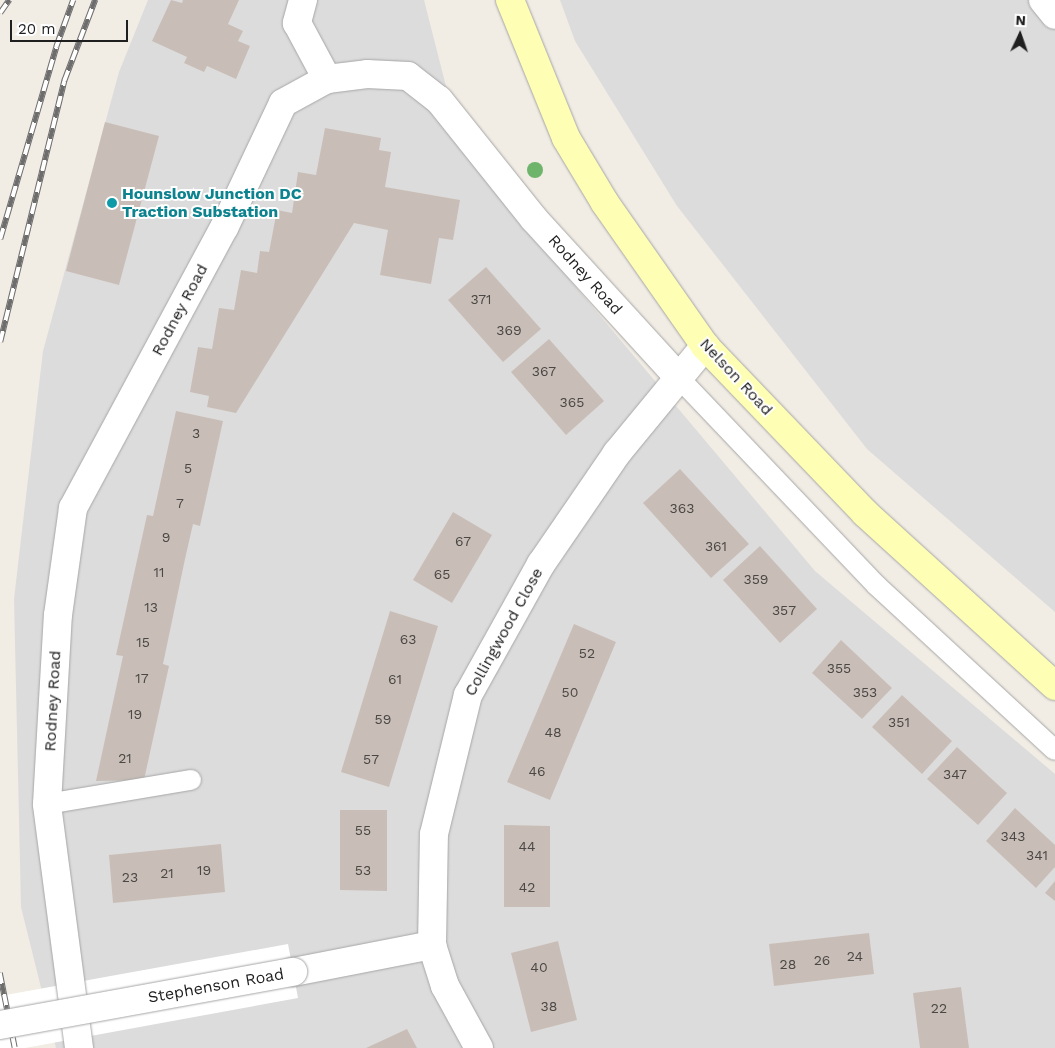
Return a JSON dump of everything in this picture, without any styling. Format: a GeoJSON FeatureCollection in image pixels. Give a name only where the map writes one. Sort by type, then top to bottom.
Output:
{"type":"FeatureCollection","features":[{"type":"Feature","properties":{"kind":"main road","name":"Nelson Road"},"geometry":{"type":"LineString","coordinates":[[510,0],[566,138],[605,203],[705,346],[865,513],[1055,686]]}},
{"type":"Feature","properties":{"kind":"street"},"geometry":{"type":"LineString","coordinates":[[303,0],[297,23],[327,79]]}},
{"type":"Feature","properties":{"kind":"street"},"geometry":{"type":"LineString","coordinates":[[1043,0],[1055,15]]}},
{"type":"Feature","properties":{"kind":"street","name":"Rodney Road"},"geometry":{"type":"LineString","coordinates":[[79,1048],[47,804],[58,615],[73,508],[224,228],[283,103],[327,79],[367,74],[408,76],[439,100],[534,219],[679,378]]}},
{"type":"Feature","properties":{"kind":"street","name":"Collingwood Close"},"geometry":{"type":"LineString","coordinates":[[479,1048],[445,986],[432,945],[434,834],[468,695],[541,564],[617,453],[705,346]]}},
{"type":"Feature","properties":{"kind":"street","name":"Stephenson Road"},"geometry":{"type":"LineString","coordinates":[[0,1026],[432,945]]}},
{"type":"Feature","properties":{"kind":"lane"},"geometry":{"type":"LineString","coordinates":[[679,378],[876,585],[1055,750]]}},
{"type":"Feature","properties":{"kind":"lane"},"geometry":{"type":"LineString","coordinates":[[47,804],[191,780]]}},
{"type":"Feature","properties":{"kind":"shaded area"},"geometry":{"type":"Polygon","coordinates":[[[148,0],[424,0],[463,153],[815,571],[1055,774],[1055,1048],[56,1048],[21,907],[14,599],[43,351],[119,72],[148,0]]]}},
{"type":"Feature","properties":{"kind":"shaded area"},"geometry":{"type":"Polygon","coordinates":[[[560,0],[1055,0],[1055,612],[867,449],[677,206],[575,41],[560,0]]]}},
{"type":"Feature","properties":{"kind":"pier"},"geometry":{"type":"Polygon","coordinates":[[[288,944],[298,998],[25,1048],[0,1048],[0,996],[288,944]]]}},
{"type":"Feature","properties":{"kind":"building"},"geometry":{"type":"Polygon","coordinates":[[[171,0],[182,3],[183,0],[239,0],[228,24],[243,31],[238,41],[250,46],[236,79],[207,66],[204,72],[184,63],[187,57],[152,41],[171,0]]]}},
{"type":"Feature","properties":{"kind":"building","name":"Hounslow Junction DC Traction Substation"},"geometry":{"type":"Polygon","coordinates":[[[105,122],[159,136],[119,285],[66,271],[105,122]]]}},
{"type":"Feature","properties":{"kind":"building"},"geometry":{"type":"Polygon","coordinates":[[[325,128],[381,138],[379,150],[391,152],[385,187],[460,200],[453,240],[439,238],[431,284],[380,275],[388,230],[354,223],[236,413],[207,407],[209,396],[190,392],[198,347],[212,349],[219,308],[234,310],[241,270],[257,273],[260,251],[269,252],[277,210],[292,213],[298,172],[316,175],[325,128]]]}},
{"type":"Feature","properties":{"kind":"building"},"geometry":{"type":"Polygon","coordinates":[[[486,267],[541,329],[503,362],[448,300],[486,267]]]}},
{"type":"Feature","properties":{"kind":"building"},"geometry":{"type":"Polygon","coordinates":[[[549,339],[604,401],[566,435],[511,372],[549,339]]]}},
{"type":"Feature","properties":{"kind":"building"},"geometry":{"type":"Polygon","coordinates":[[[176,411],[223,421],[200,526],[193,524],[185,559],[163,664],[169,666],[144,780],[96,781],[123,656],[116,655],[147,515],[153,516],[176,411]]]}},
{"type":"Feature","properties":{"kind":"building"},"geometry":{"type":"Polygon","coordinates":[[[680,469],[749,544],[711,578],[643,503],[680,469]]]}},
{"type":"Feature","properties":{"kind":"building"},"geometry":{"type":"Polygon","coordinates":[[[453,512],[492,535],[452,603],[413,580],[453,512]]]}},
{"type":"Feature","properties":{"kind":"building"},"geometry":{"type":"Polygon","coordinates":[[[760,546],[817,609],[780,643],[723,580],[760,546]]]}},
{"type":"Feature","properties":{"kind":"building"},"geometry":{"type":"Polygon","coordinates":[[[390,611],[438,626],[389,787],[341,772],[390,611]]]}},
{"type":"Feature","properties":{"kind":"building"},"geometry":{"type":"Polygon","coordinates":[[[574,624],[616,642],[550,800],[507,782],[574,624]]]}},
{"type":"Feature","properties":{"kind":"building"},"geometry":{"type":"Polygon","coordinates":[[[841,640],[892,688],[862,719],[812,673],[841,640]]]}},
{"type":"Feature","properties":{"kind":"building"},"geometry":{"type":"Polygon","coordinates":[[[902,695],[952,741],[922,774],[872,727],[902,695]]]}},
{"type":"Feature","properties":{"kind":"building"},"geometry":{"type":"Polygon","coordinates":[[[957,747],[1007,793],[978,825],[927,779],[957,747]]]}},
{"type":"Feature","properties":{"kind":"building"},"geometry":{"type":"Polygon","coordinates":[[[1015,808],[1055,845],[1055,867],[1036,888],[986,841],[1015,808]]]}},
{"type":"Feature","properties":{"kind":"building"},"geometry":{"type":"Polygon","coordinates":[[[340,810],[387,810],[387,891],[340,890],[340,810]]]}},
{"type":"Feature","properties":{"kind":"building"},"geometry":{"type":"Polygon","coordinates":[[[504,825],[550,826],[550,907],[504,907],[504,825]]]}},
{"type":"Feature","properties":{"kind":"building"},"geometry":{"type":"Polygon","coordinates":[[[221,844],[225,892],[113,903],[109,855],[221,844]]]}},
{"type":"Feature","properties":{"kind":"building"},"geometry":{"type":"Polygon","coordinates":[[[1055,881],[1055,901],[1045,893],[1055,881]]]}},
{"type":"Feature","properties":{"kind":"building"},"geometry":{"type":"Polygon","coordinates":[[[869,933],[874,974],[774,986],[769,944],[869,933]]]}},
{"type":"Feature","properties":{"kind":"building"},"geometry":{"type":"Polygon","coordinates":[[[558,941],[577,1020],[531,1032],[511,953],[558,941]]]}},
{"type":"Feature","properties":{"kind":"building"},"geometry":{"type":"Polygon","coordinates":[[[961,987],[969,1048],[920,1048],[913,993],[961,987]]]}},
{"type":"Feature","properties":{"kind":"building"},"geometry":{"type":"Polygon","coordinates":[[[407,1029],[417,1048],[366,1048],[407,1029]]]}},
{"type":"Feature","properties":{"kind":"railway"},"geometry":{"type":"LineString","coordinates":[[0,13],[9,0]]}},
{"type":"Feature","properties":{"kind":"railway"},"geometry":{"type":"LineString","coordinates":[[0,239],[56,47],[73,0]]}},
{"type":"Feature","properties":{"kind":"railway"},"geometry":{"type":"LineString","coordinates":[[0,342],[64,81],[95,0]]}},
{"type":"Feature","properties":{"kind":"railway"},"geometry":{"type":"LineString","coordinates":[[0,973],[15,1048]]}},
{"type":"Feature","properties":{"kind":"place","name":"Hounslow Junction DC Traction Substation"},"geometry":{"type":"Point","coordinates":[112,203]}}]}
